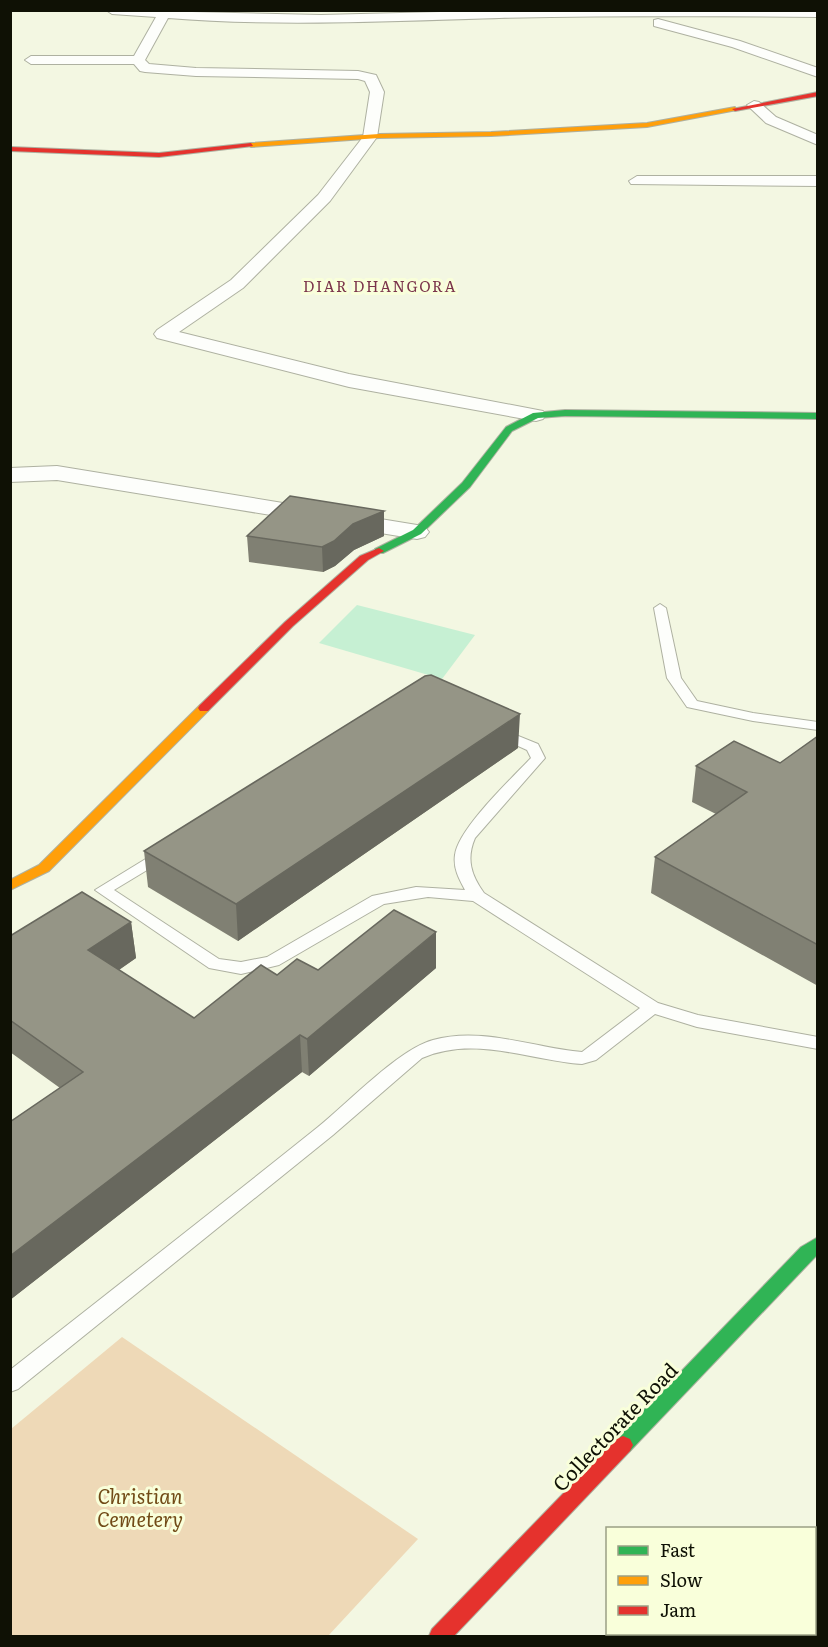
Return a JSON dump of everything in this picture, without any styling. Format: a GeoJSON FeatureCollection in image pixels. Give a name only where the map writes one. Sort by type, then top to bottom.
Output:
{"type":"FeatureCollection","features":[{"type":"Feature","properties":{"kind":"street"},"geometry":{"type":"LineString","coordinates":[[112,10],[213,18],[321,19],[607,11],[818,13]]}},
{"type":"Feature","properties":{"kind":"street"},"geometry":{"type":"LineString","coordinates":[[607,11],[696,32],[776,57]]}},
{"type":"Feature","properties":{"kind":"street"},"geometry":{"type":"LineString","coordinates":[[647,11],[719,33],[818,74]]}},
{"type":"Feature","properties":{"kind":"street"},"geometry":{"type":"LineString","coordinates":[[138,60],[160,13]]}},
{"type":"Feature","properties":{"kind":"street"},"geometry":{"type":"LineString","coordinates":[[31,60],[138,60],[145,68],[155,70],[358,75],[371,78],[377,92],[370,137],[324,198],[237,284],[164,334],[276,365],[404,394],[536,415],[818,416]]}},
{"type":"Feature","properties":{"kind":"street"},"geometry":{"type":"LineString","coordinates":[[10,149],[159,156],[250,145],[370,137],[647,125],[818,94]]}},
{"type":"Feature","properties":{"kind":"street"},"geometry":{"type":"LineString","coordinates":[[754,105],[771,120],[818,141]]}},
{"type":"Feature","properties":{"kind":"street"},"geometry":{"type":"LineString","coordinates":[[637,181],[818,181]]}},
{"type":"Feature","properties":{"kind":"street"},"geometry":{"type":"LineString","coordinates":[[10,886],[44,868],[289,624],[364,558],[417,532],[466,485],[509,429],[536,415]]}},
{"type":"Feature","properties":{"kind":"street"},"geometry":{"type":"LineString","coordinates":[[10,475],[68,475],[417,532]]}},
{"type":"Feature","properties":{"kind":"street","name":"Collectorate Road"},"geometry":{"type":"LineString","coordinates":[[440,1636],[807,1252],[818,1244]]}},
{"type":"Feature","properties":{"kind":"lane"},"geometry":{"type":"LineString","coordinates":[[660,608],[674,678],[692,704],[753,717],[818,726]]}},
{"type":"Feature","properties":{"kind":"lane"},"geometry":{"type":"LineString","coordinates":[[483,725],[533,747],[538,758],[468,837],[464,845],[461,862],[463,874],[478,897],[580,964],[652,1007],[697,1021],[818,1043]]}},
{"type":"Feature","properties":{"kind":"lane"},"geometry":{"type":"LineString","coordinates":[[174,848],[103,890],[205,958],[228,967],[253,968],[273,961],[378,900],[393,895],[435,891],[478,897]]}},
{"type":"Feature","properties":{"kind":"lane"},"geometry":{"type":"LineString","coordinates":[[10,1383],[326,1130],[421,1050],[445,1042],[469,1041],[574,1058],[590,1056],[652,1007]]}},
{"type":"Feature","properties":{"kind":"green space","name":"Christian Cemetery"},"geometry":{"type":"Polygon","coordinates":[[[122,1337],[418,1539],[328,1636],[11,1636],[11,1429],[122,1337]]]}},
{"type":"Feature","properties":{"kind":"shaded area"},"geometry":{"type":"Polygon","coordinates":[[[357,605],[475,635],[442,679],[319,643],[357,605]]]}},
{"type":"Feature","properties":{"kind":"building"},"geometry":{"type":"Polygon","coordinates":[[[290,496],[384,511],[353,524],[334,541],[322,547],[247,536],[290,496]]]}},
{"type":"Feature","properties":{"kind":"building"},"geometry":{"type":"Polygon","coordinates":[[[431,675],[520,714],[236,904],[144,851],[425,676],[431,675]]]}},
{"type":"Feature","properties":{"kind":"building"},"geometry":{"type":"Polygon","coordinates":[[[818,736],[818,945],[655,857],[747,792],[696,766],[734,741],[780,763],[818,736]]]}},
{"type":"Feature","properties":{"kind":"building"},"geometry":{"type":"Polygon","coordinates":[[[82,892],[131,922],[88,950],[194,1018],[261,965],[277,975],[297,959],[318,970],[394,910],[436,932],[307,1039],[300,1035],[10,1256],[10,1122],[83,1072],[10,1020],[10,936],[82,892]]]}},
{"type":"Feature","properties":{"kind":"traffic: fast"},"geometry":{"type":"LineString","coordinates":[[379,551],[417,532],[466,485],[509,429],[536,415],[565,413],[818,416]]}},
{"type":"Feature","properties":{"kind":"traffic: fast"},"geometry":{"type":"LineString","coordinates":[[623,1445],[807,1252],[818,1244]]}},
{"type":"Feature","properties":{"kind":"traffic: slow"},"geometry":{"type":"LineString","coordinates":[[251,145],[379,136],[491,134],[647,125],[735,109]]}},
{"type":"Feature","properties":{"kind":"traffic: slow"},"geometry":{"type":"LineString","coordinates":[[10,886],[44,868],[204,708]]}},
{"type":"Feature","properties":{"kind":"traffic: jam"},"geometry":{"type":"LineString","coordinates":[[735,109],[818,94]]}},
{"type":"Feature","properties":{"kind":"traffic: jam"},"geometry":{"type":"LineString","coordinates":[[10,149],[159,155],[251,145]]}},
{"type":"Feature","properties":{"kind":"traffic: jam"},"geometry":{"type":"LineString","coordinates":[[204,708],[289,624],[364,558],[379,551]]}},
{"type":"Feature","properties":{"kind":"traffic: jam"},"geometry":{"type":"LineString","coordinates":[[440,1636],[623,1445]]}},
{"type":"Feature","properties":{"kind":"district","name":"DIAR DHANGORA"},"geometry":{"type":"Point","coordinates":[380,285]}}]}
